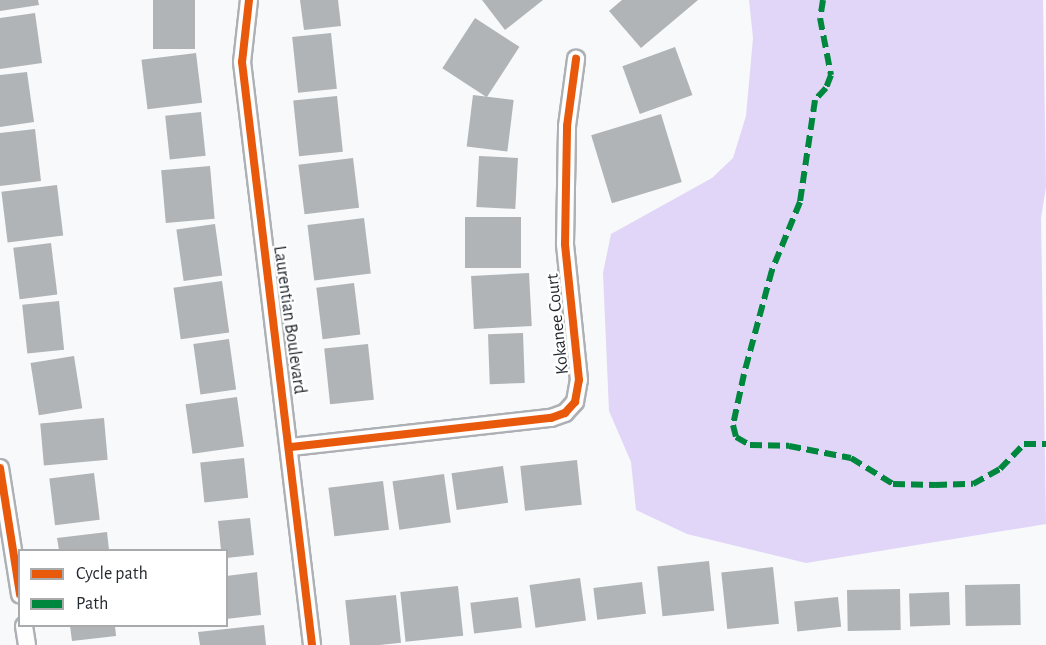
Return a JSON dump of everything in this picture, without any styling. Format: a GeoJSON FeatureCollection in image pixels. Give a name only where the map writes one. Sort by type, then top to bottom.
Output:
{"type":"FeatureCollection","features":[{"type":"Feature","properties":{"kind":"street","name":"Laurentian Boulevard"},"geometry":{"type":"LineString","coordinates":[[249,0],[242,62],[291,447],[312,645]]}},
{"type":"Feature","properties":{"kind":"street","name":"Kokanee Court"},"geometry":{"type":"LineString","coordinates":[[291,447],[551,418],[565,413],[575,402],[579,380],[565,244],[567,126],[576,59]]}},
{"type":"Feature","properties":{"kind":"street"},"geometry":{"type":"LineString","coordinates":[[0,468],[18,581]]}},
{"type":"Feature","properties":{"kind":"street"},"geometry":{"type":"LineString","coordinates":[[24,627],[27,645]]}},
{"type":"Feature","properties":{"kind":"shaded area"},"geometry":{"type":"Polygon","coordinates":[[[749,0],[1043,0],[1046,187],[1041,218],[1046,524],[806,563],[687,534],[636,510],[631,462],[609,411],[603,273],[611,234],[712,178],[733,158],[746,116],[753,38],[749,0]]]}},
{"type":"Feature","properties":{"kind":"building"},"geometry":{"type":"Polygon","coordinates":[[[0,0],[38,0],[39,5],[0,11],[0,0]]]}},
{"type":"Feature","properties":{"kind":"building"},"geometry":{"type":"Polygon","coordinates":[[[153,0],[195,0],[195,49],[153,49],[153,0]]]}},
{"type":"Feature","properties":{"kind":"building"},"geometry":{"type":"Polygon","coordinates":[[[300,0],[338,0],[341,26],[304,30],[300,0]]]}},
{"type":"Feature","properties":{"kind":"building"},"geometry":{"type":"Polygon","coordinates":[[[482,0],[543,0],[505,30],[482,0]]]}},
{"type":"Feature","properties":{"kind":"building"},"geometry":{"type":"Polygon","coordinates":[[[622,0],[698,0],[641,48],[609,11],[622,0]]]}},
{"type":"Feature","properties":{"kind":"building"},"geometry":{"type":"Polygon","coordinates":[[[35,13],[42,63],[0,69],[0,18],[35,13]]]}},
{"type":"Feature","properties":{"kind":"building"},"geometry":{"type":"Polygon","coordinates":[[[475,18],[519,47],[487,97],[442,68],[475,18]]]}},
{"type":"Feature","properties":{"kind":"building"},"geometry":{"type":"Polygon","coordinates":[[[331,33],[337,89],[298,93],[292,37],[331,33]]]}},
{"type":"Feature","properties":{"kind":"building"},"geometry":{"type":"Polygon","coordinates":[[[675,47],[692,95],[640,114],[622,66],[675,47]]]}},
{"type":"Feature","properties":{"kind":"building"},"geometry":{"type":"Polygon","coordinates":[[[196,53],[202,103],[148,109],[141,60],[196,53]]]}},
{"type":"Feature","properties":{"kind":"building"},"geometry":{"type":"Polygon","coordinates":[[[27,72],[34,122],[0,127],[0,75],[27,72]]]}},
{"type":"Feature","properties":{"kind":"building"},"geometry":{"type":"Polygon","coordinates":[[[473,95],[514,100],[507,152],[467,147],[473,95]]]}},
{"type":"Feature","properties":{"kind":"building"},"geometry":{"type":"Polygon","coordinates":[[[337,96],[343,152],[299,156],[293,101],[337,96]]]}},
{"type":"Feature","properties":{"kind":"building"},"geometry":{"type":"Polygon","coordinates":[[[201,112],[206,156],[170,160],[165,116],[201,112]]]}},
{"type":"Feature","properties":{"kind":"building"},"geometry":{"type":"Polygon","coordinates":[[[661,114],[682,182],[612,203],[591,135],[661,114]]]}},
{"type":"Feature","properties":{"kind":"building"},"geometry":{"type":"Polygon","coordinates":[[[35,129],[41,181],[0,186],[0,133],[35,129]]]}},
{"type":"Feature","properties":{"kind":"building"},"geometry":{"type":"Polygon","coordinates":[[[479,156],[518,158],[515,209],[476,207],[479,156]]]}},
{"type":"Feature","properties":{"kind":"building"},"geometry":{"type":"Polygon","coordinates":[[[353,158],[359,208],[305,214],[298,165],[353,158]]]}},
{"type":"Feature","properties":{"kind":"building"},"geometry":{"type":"Polygon","coordinates":[[[210,166],[215,219],[166,223],[161,170],[210,166]]]}},
{"type":"Feature","properties":{"kind":"building"},"geometry":{"type":"Polygon","coordinates":[[[57,185],[63,236],[8,242],[1,192],[57,185]]]}},
{"type":"Feature","properties":{"kind":"building"},"geometry":{"type":"Polygon","coordinates":[[[465,217],[521,217],[521,268],[465,268],[465,217]]]}},
{"type":"Feature","properties":{"kind":"building"},"geometry":{"type":"Polygon","coordinates":[[[364,218],[371,274],[314,281],[307,225],[364,218]]]}},
{"type":"Feature","properties":{"kind":"building"},"geometry":{"type":"Polygon","coordinates":[[[215,224],[222,275],[184,281],[176,229],[215,224]]]}},
{"type":"Feature","properties":{"kind":"building"},"geometry":{"type":"Polygon","coordinates":[[[51,243],[57,295],[20,299],[13,248],[51,243]]]}},
{"type":"Feature","properties":{"kind":"building"},"geometry":{"type":"Polygon","coordinates":[[[529,273],[532,326],[474,329],[471,276],[529,273]]]}},
{"type":"Feature","properties":{"kind":"building"},"geometry":{"type":"Polygon","coordinates":[[[222,281],[229,332],[181,339],[173,288],[222,281]]]}},
{"type":"Feature","properties":{"kind":"building"},"geometry":{"type":"Polygon","coordinates":[[[354,283],[360,335],[323,339],[316,288],[354,283]]]}},
{"type":"Feature","properties":{"kind":"building"},"geometry":{"type":"Polygon","coordinates":[[[59,301],[64,350],[27,354],[22,305],[59,301]]]}},
{"type":"Feature","properties":{"kind":"building"},"geometry":{"type":"Polygon","coordinates":[[[523,333],[525,383],[490,384],[488,334],[523,333]]]}},
{"type":"Feature","properties":{"kind":"building"},"geometry":{"type":"Polygon","coordinates":[[[229,339],[236,390],[200,395],[193,344],[229,339]]]}},
{"type":"Feature","properties":{"kind":"building"},"geometry":{"type":"Polygon","coordinates":[[[368,344],[374,400],[330,404],[324,349],[368,344]]]}},
{"type":"Feature","properties":{"kind":"building"},"geometry":{"type":"Polygon","coordinates":[[[74,356],[82,408],[39,415],[31,363],[74,356]]]}},
{"type":"Feature","properties":{"kind":"building"},"geometry":{"type":"Polygon","coordinates":[[[237,397],[244,447],[192,454],[186,404],[237,397]]]}},
{"type":"Feature","properties":{"kind":"building"},"geometry":{"type":"Polygon","coordinates":[[[104,418],[108,460],[44,465],[40,424],[104,418]]]}},
{"type":"Feature","properties":{"kind":"building"},"geometry":{"type":"Polygon","coordinates":[[[244,458],[248,498],[204,502],[200,463],[244,458]]]}},
{"type":"Feature","properties":{"kind":"building"},"geometry":{"type":"Polygon","coordinates":[[[577,460],[582,505],[525,511],[520,466],[577,460]]]}},
{"type":"Feature","properties":{"kind":"building"},"geometry":{"type":"Polygon","coordinates":[[[503,466],[508,503],[457,510],[452,473],[503,466]]]}},
{"type":"Feature","properties":{"kind":"building"},"geometry":{"type":"Polygon","coordinates":[[[94,473],[100,520],[55,525],[49,478],[94,473]]]}},
{"type":"Feature","properties":{"kind":"building"},"geometry":{"type":"Polygon","coordinates":[[[444,474],[451,523],[399,530],[393,481],[444,474]]]}},
{"type":"Feature","properties":{"kind":"building"},"geometry":{"type":"Polygon","coordinates":[[[383,481],[389,530],[334,536],[328,488],[383,481]]]}},
{"type":"Feature","properties":{"kind":"building"},"geometry":{"type":"Polygon","coordinates":[[[250,518],[254,555],[228,558],[228,549],[221,549],[218,521],[250,518]]]}},
{"type":"Feature","properties":{"kind":"building"},"geometry":{"type":"Polygon","coordinates":[[[107,532],[109,549],[59,549],[57,538],[107,532]]]}},
{"type":"Feature","properties":{"kind":"building"},"geometry":{"type":"Polygon","coordinates":[[[709,561],[714,611],[663,616],[657,566],[709,561]]]}},
{"type":"Feature","properties":{"kind":"building"},"geometry":{"type":"Polygon","coordinates":[[[773,567],[779,624],[727,629],[721,572],[773,567]]]}},
{"type":"Feature","properties":{"kind":"building"},"geometry":{"type":"Polygon","coordinates":[[[257,572],[261,615],[228,619],[228,576],[257,572]]]}},
{"type":"Feature","properties":{"kind":"building"},"geometry":{"type":"Polygon","coordinates":[[[580,578],[586,621],[535,628],[529,585],[580,578]]]}},
{"type":"Feature","properties":{"kind":"building"},"geometry":{"type":"Polygon","coordinates":[[[642,582],[646,614],[597,620],[593,588],[642,582]]]}},
{"type":"Feature","properties":{"kind":"building"},"geometry":{"type":"Polygon","coordinates":[[[1020,584],[1021,625],[966,626],[965,585],[1020,584]]]}},
{"type":"Feature","properties":{"kind":"building"},"geometry":{"type":"Polygon","coordinates":[[[458,586],[463,636],[406,642],[400,592],[458,586]]]}},
{"type":"Feature","properties":{"kind":"building"},"geometry":{"type":"Polygon","coordinates":[[[900,589],[901,630],[848,631],[847,590],[900,589]]]}},
{"type":"Feature","properties":{"kind":"building"},"geometry":{"type":"Polygon","coordinates":[[[949,592],[950,625],[910,626],[909,593],[949,592]]]}},
{"type":"Feature","properties":{"kind":"building"},"geometry":{"type":"Polygon","coordinates":[[[396,595],[401,643],[350,645],[345,600],[396,595]]]}},
{"type":"Feature","properties":{"kind":"building"},"geometry":{"type":"Polygon","coordinates":[[[518,597],[522,628],[474,634],[470,603],[518,597]]]}},
{"type":"Feature","properties":{"kind":"building"},"geometry":{"type":"Polygon","coordinates":[[[838,597],[841,627],[797,631],[794,602],[838,597]]]}},
{"type":"Feature","properties":{"kind":"building"},"geometry":{"type":"Polygon","coordinates":[[[264,625],[266,645],[200,645],[198,632],[264,625]]]}},
{"type":"Feature","properties":{"kind":"building"},"geometry":{"type":"Polygon","coordinates":[[[70,627],[115,627],[116,636],[72,641],[70,627]]]}},
{"type":"Feature","properties":{"kind":"marked path"},"geometry":{"type":"LineString","coordinates":[[823,0],[820,18],[831,75],[826,88],[815,100],[800,202],[772,270],[733,425],[736,437],[750,445],[789,446],[851,458],[893,484],[935,485],[973,484],[1000,469],[1024,444],[1046,444]]}},
{"type":"Feature","properties":{"kind":"cycle path"},"geometry":{"type":"LineString","coordinates":[[249,0],[242,62],[312,645]]}},
{"type":"Feature","properties":{"kind":"cycle path"},"geometry":{"type":"LineString","coordinates":[[291,447],[551,418],[565,413],[575,402],[579,380],[565,244],[567,126],[576,59]]}},
{"type":"Feature","properties":{"kind":"cycle path"},"geometry":{"type":"LineString","coordinates":[[0,468],[18,581]]}}]}
